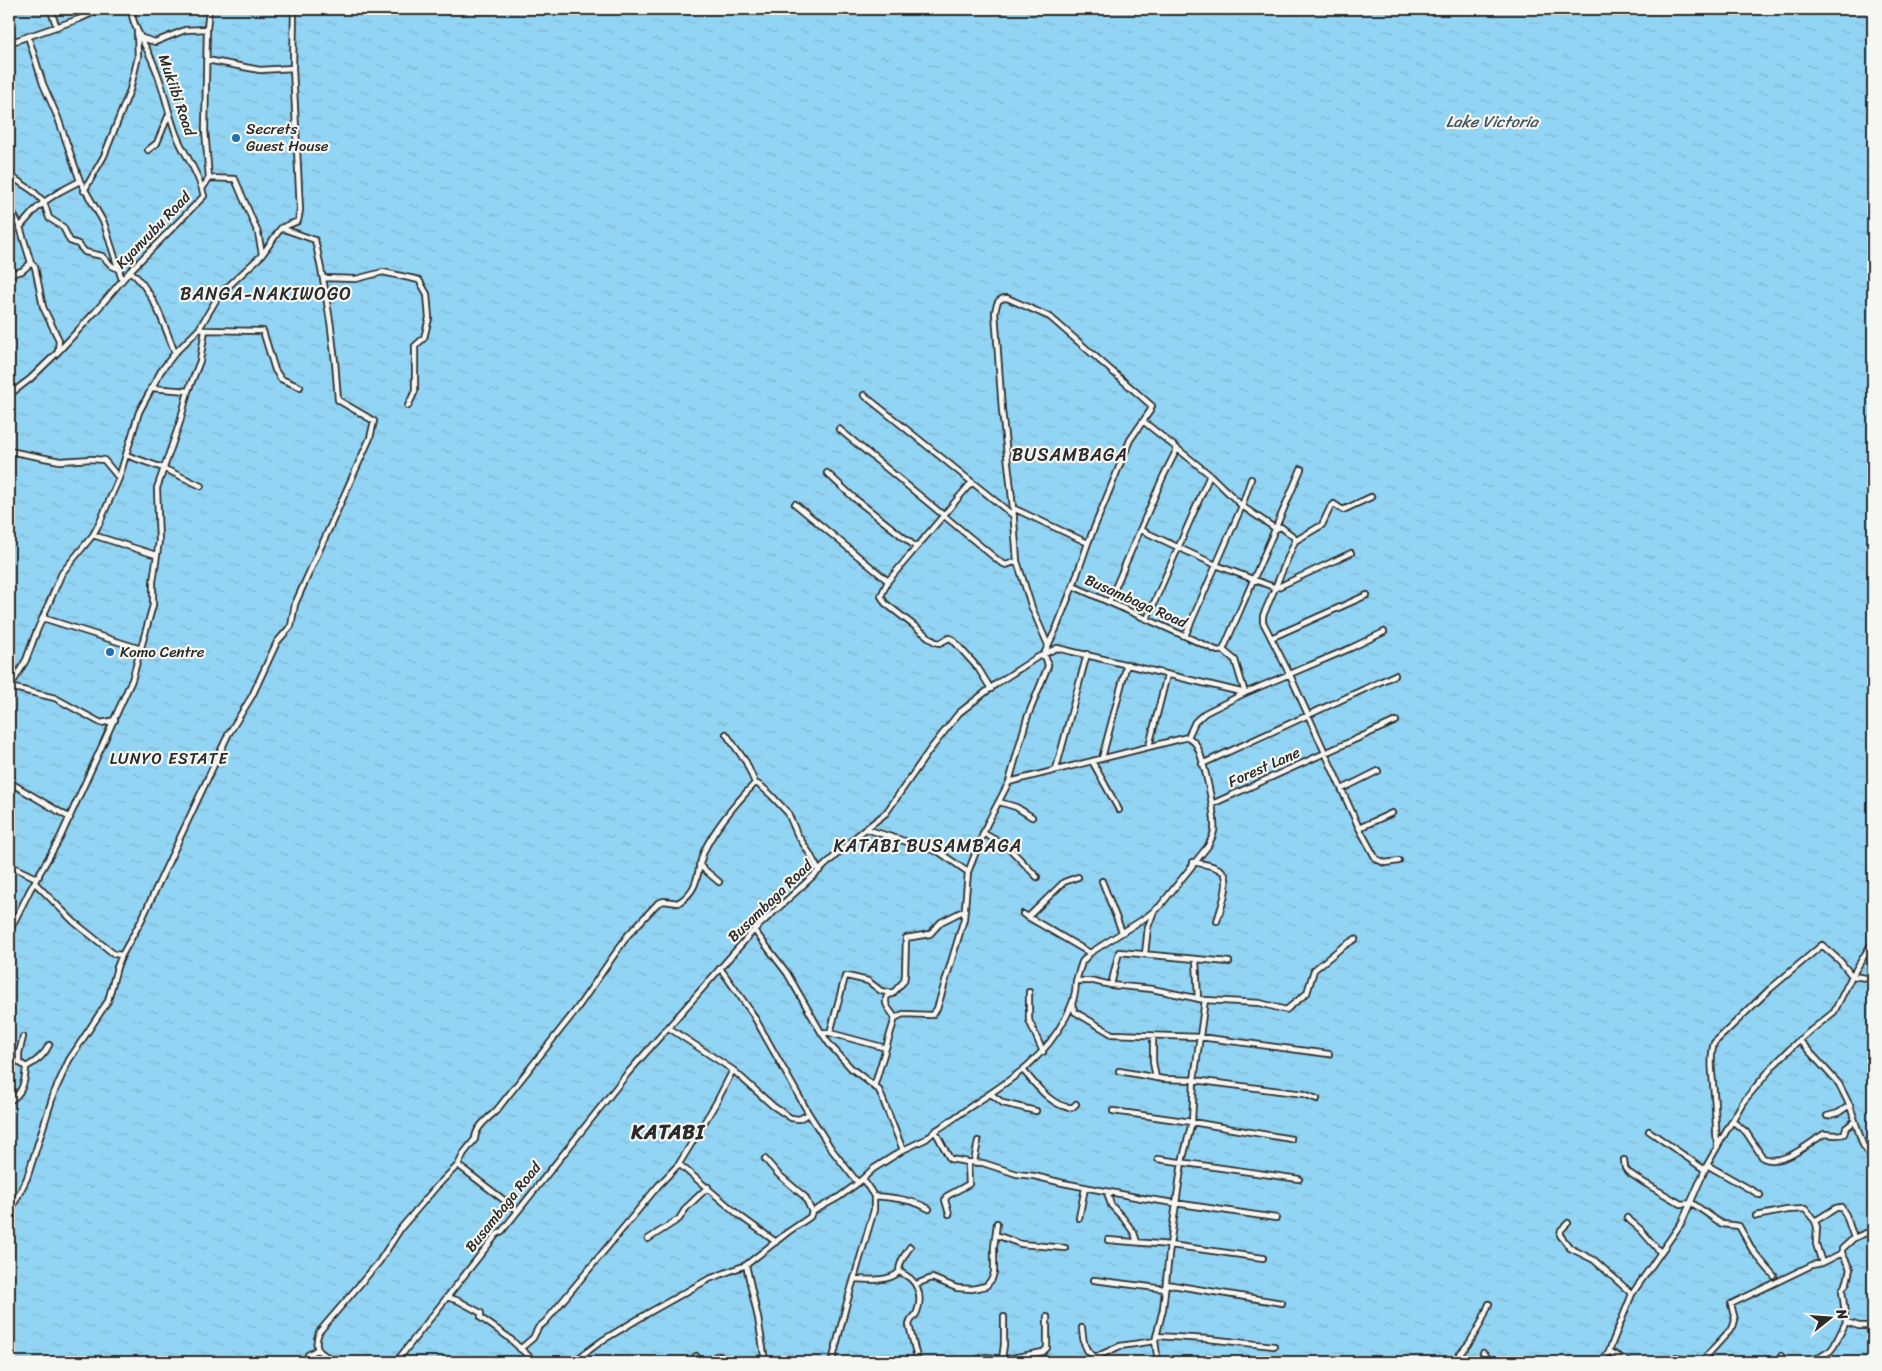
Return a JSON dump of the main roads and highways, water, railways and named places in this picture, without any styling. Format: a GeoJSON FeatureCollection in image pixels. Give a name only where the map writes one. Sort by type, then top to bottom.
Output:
{"type":"FeatureCollection","features":[{"type":"Feature","properties":{"kind":"water","name":"Lake Victoria"},"geometry":{"type":"Polygon","coordinates":[[[9,9],[1873,9],[1873,1362],[9,1362],[9,9]]]}},
{"type":"Feature","properties":{"kind":"place","name":"Secrets Guest House"},"geometry":{"type":"Point","coordinates":[236,138]}},
{"type":"Feature","properties":{"kind":"place","name":"Komo Centre"},"geometry":{"type":"Point","coordinates":[110,652]}},
{"type":"Feature","properties":{"kind":"district","name":"BANGA-NAKIWOGO"},"geometry":{"type":"Point","coordinates":[266,294]}},
{"type":"Feature","properties":{"kind":"district","name":"BUSAMBAGA"},"geometry":{"type":"Point","coordinates":[1070,455]}},
{"type":"Feature","properties":{"kind":"district","name":"LUNYO ESTATE"},"geometry":{"type":"Point","coordinates":[169,758]}},
{"type":"Feature","properties":{"kind":"district","name":"KATABI BUSAMBAGA"},"geometry":{"type":"Point","coordinates":[928,846]}},
{"type":"Feature","properties":{"kind":"district","name":"KATABI"},"geometry":{"type":"Point","coordinates":[668,1132]}}]}
